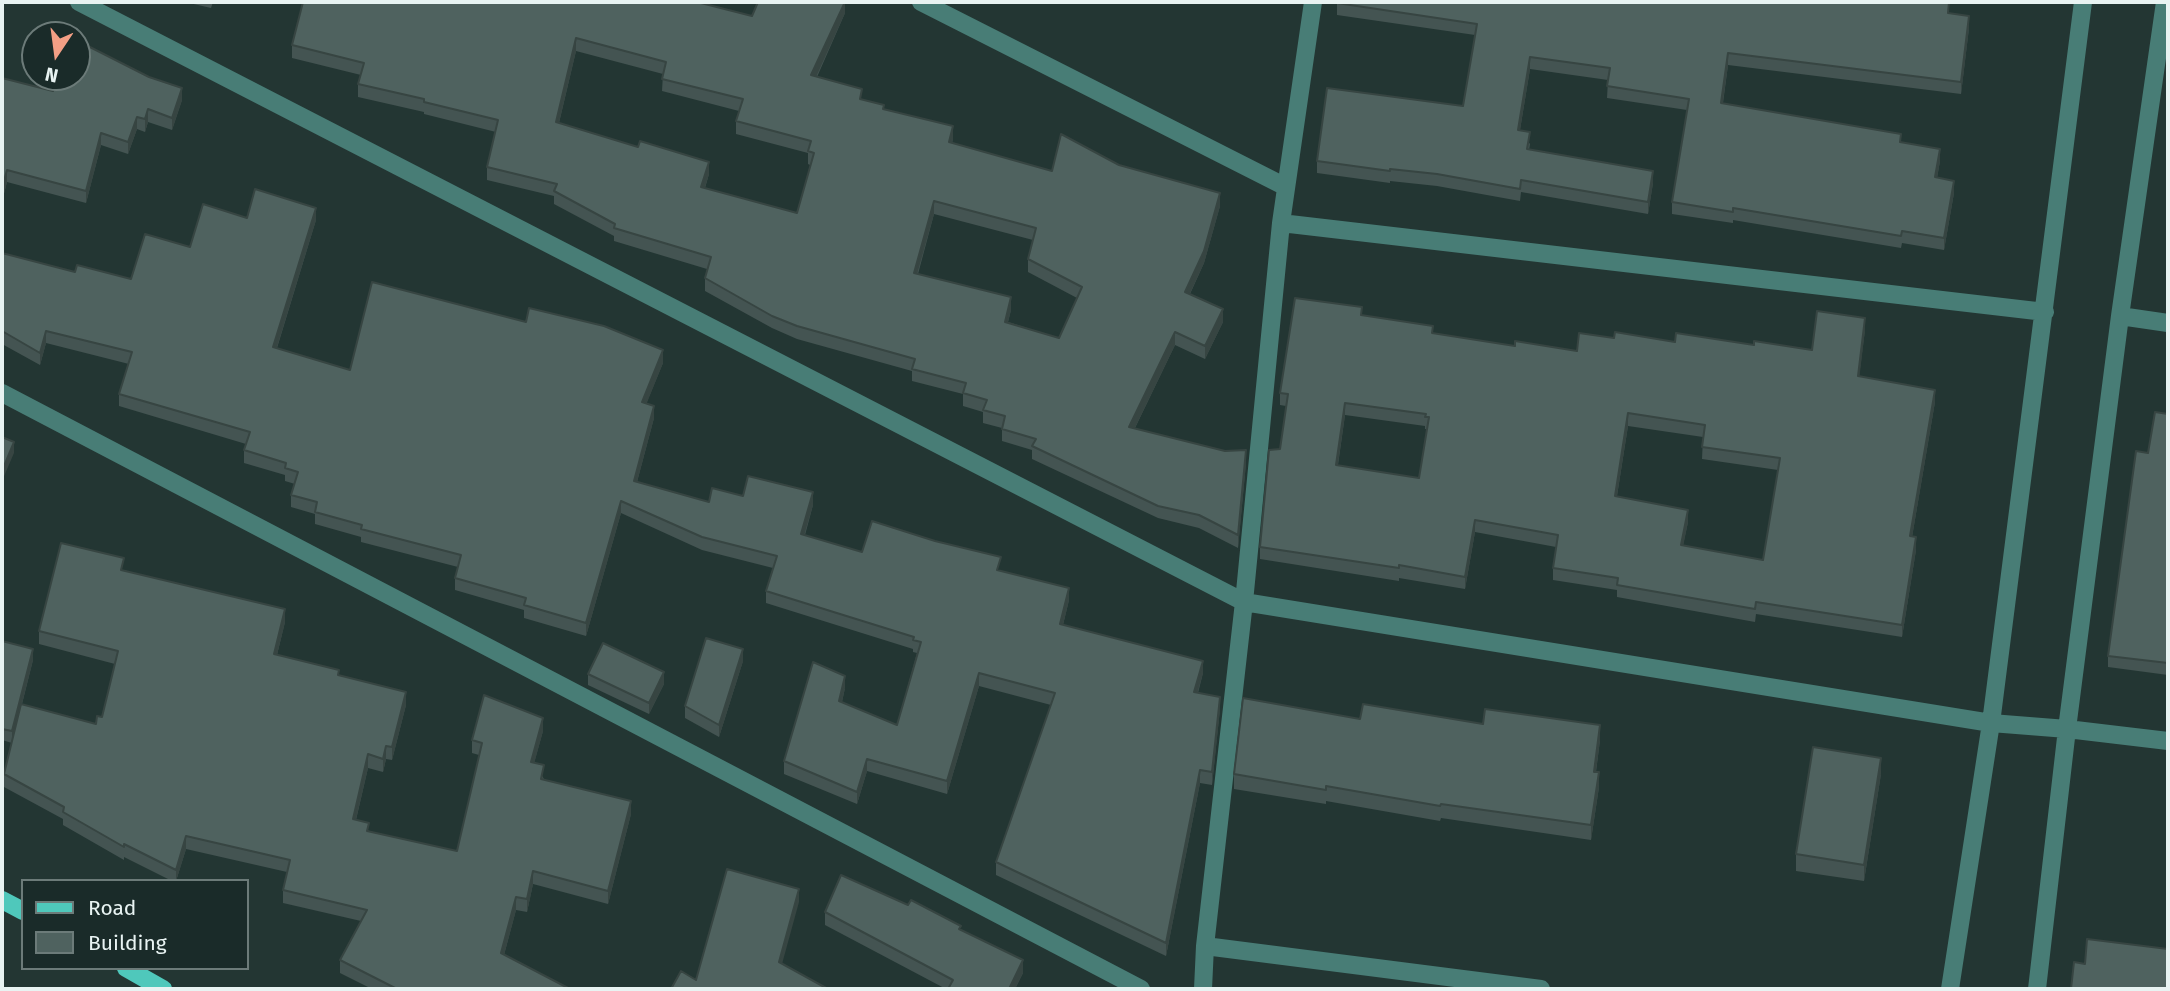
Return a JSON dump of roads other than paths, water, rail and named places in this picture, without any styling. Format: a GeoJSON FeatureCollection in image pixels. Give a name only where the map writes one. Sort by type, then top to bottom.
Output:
{"type":"FeatureCollection","features":[{"type":"Feature","properties":{"kind":"main road"},"geometry":{"type":"LineString","coordinates":[[2,900],[21,910]]}},
{"type":"Feature","properties":{"kind":"main road"},"geometry":{"type":"LineString","coordinates":[[130,970],[163,989]]}},
{"type":"Feature","properties":{"kind":"street"},"geometry":{"type":"LineString","coordinates":[[79,2],[1244,602],[1991,723],[2168,741]]}},
{"type":"Feature","properties":{"kind":"street"},"geometry":{"type":"LineString","coordinates":[[921,2],[1286,187]]}},
{"type":"Feature","properties":{"kind":"street"},"geometry":{"type":"LineString","coordinates":[[1203,989],[1205,946],[1244,602],[1281,223],[1313,2]]}},
{"type":"Feature","properties":{"kind":"street"},"geometry":{"type":"LineString","coordinates":[[1950,989],[1991,723],[2083,2]]}},
{"type":"Feature","properties":{"kind":"street"},"geometry":{"type":"LineString","coordinates":[[2037,989],[2120,316],[2165,2]]}},
{"type":"Feature","properties":{"kind":"street"},"geometry":{"type":"LineString","coordinates":[[1281,223],[2045,312]]}},
{"type":"Feature","properties":{"kind":"street"},"geometry":{"type":"LineString","coordinates":[[2120,316],[2168,323]]}},
{"type":"Feature","properties":{"kind":"street"},"geometry":{"type":"LineString","coordinates":[[2,393],[1141,989]]}},
{"type":"Feature","properties":{"kind":"street"},"geometry":{"type":"LineString","coordinates":[[1205,946],[1541,989]]}}]}
